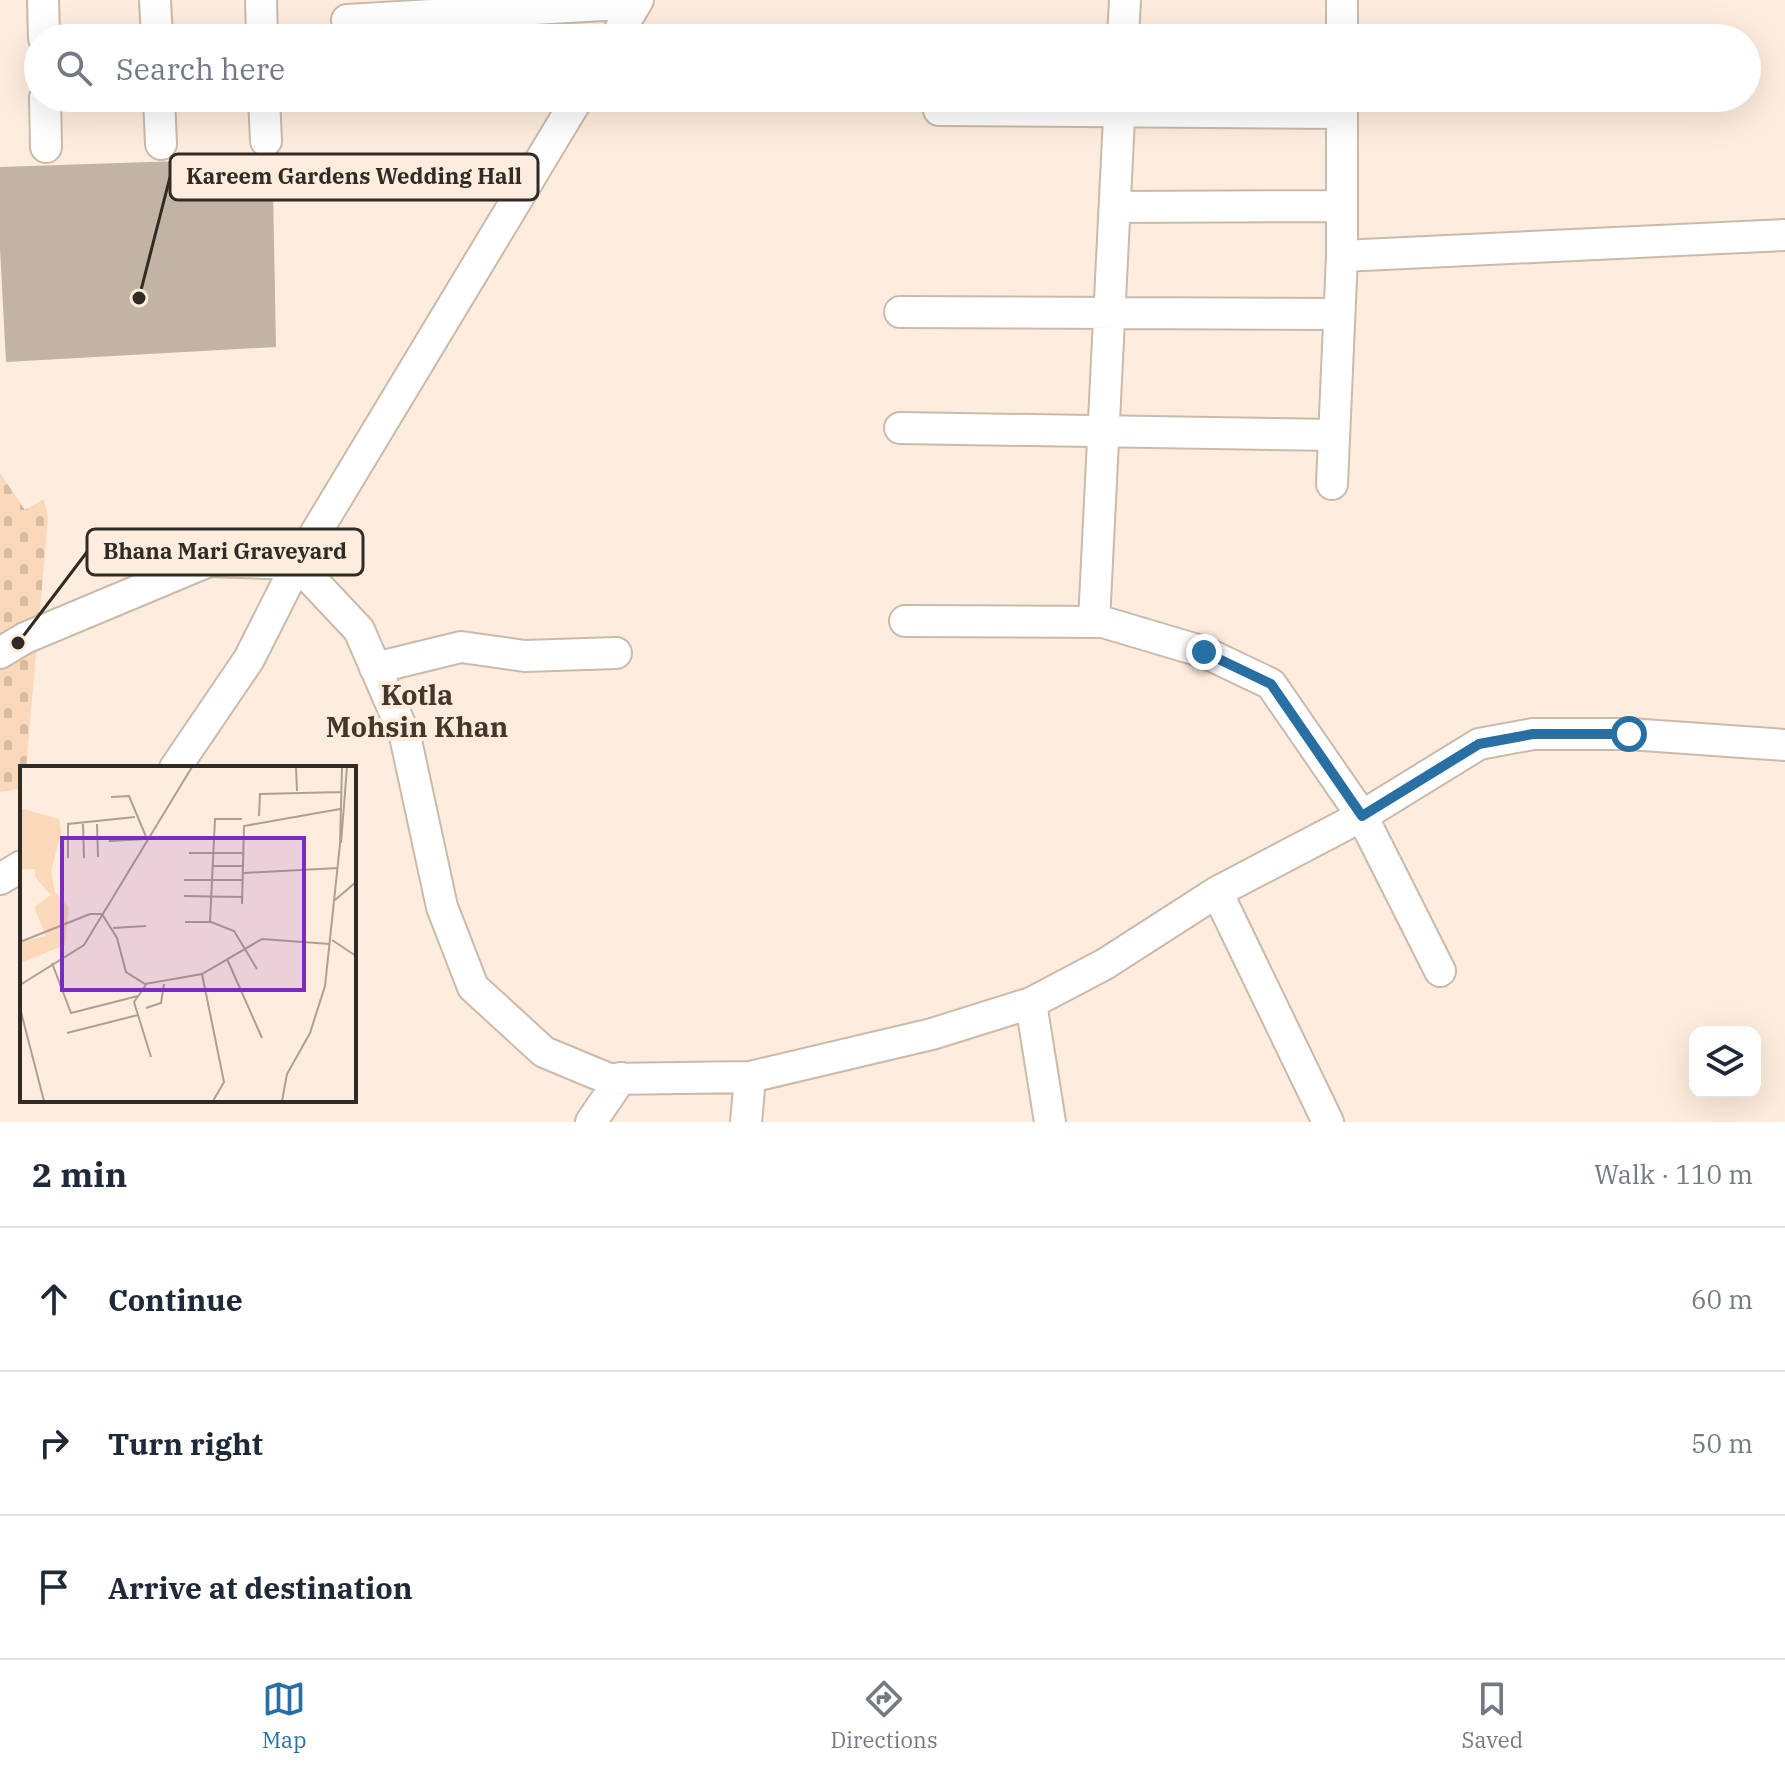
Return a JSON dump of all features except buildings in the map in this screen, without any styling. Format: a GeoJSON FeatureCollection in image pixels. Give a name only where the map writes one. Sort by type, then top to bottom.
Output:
{"type":"FeatureCollection","features":[{"type":"Feature","properties":{"kind":"street"},"geometry":{"type":"LineString","coordinates":[[43,0],[44,24]]}},
{"type":"Feature","properties":{"kind":"street"},"geometry":{"type":"LineString","coordinates":[[155,0],[156,24]]}},
{"type":"Feature","properties":{"kind":"street"},"geometry":{"type":"LineString","coordinates":[[261,0],[262,24]]}},
{"type":"Feature","properties":{"kind":"street"},"geometry":{"type":"LineString","coordinates":[[1124,24],[1125,0]]}},
{"type":"Feature","properties":{"kind":"street"},"geometry":{"type":"LineString","coordinates":[[1342,0],[1342,24]]}},
{"type":"Feature","properties":{"kind":"street"},"geometry":{"type":"LineString","coordinates":[[347,20],[624,12]]}},
{"type":"Feature","properties":{"kind":"street"},"geometry":{"type":"LineString","coordinates":[[45,112],[46,147]]}},
{"type":"Feature","properties":{"kind":"street"},"geometry":{"type":"LineString","coordinates":[[160,112],[161,144]]}},
{"type":"Feature","properties":{"kind":"street"},"geometry":{"type":"LineString","coordinates":[[265,112],[266,141]]}},
{"type":"Feature","properties":{"kind":"street"},"geometry":{"type":"LineString","coordinates":[[176,766],[249,659],[297,564],[570,112]]}},
{"type":"Feature","properties":{"kind":"street"},"geometry":{"type":"LineString","coordinates":[[1094,622],[1120,112]]}},
{"type":"Feature","properties":{"kind":"street"},"geometry":{"type":"LineString","coordinates":[[1332,484],[1342,256],[1342,112]]}},
{"type":"Feature","properties":{"kind":"street"},"geometry":{"type":"LineString","coordinates":[[1115,207],[1342,206]]}},
{"type":"Feature","properties":{"kind":"street"},"geometry":{"type":"LineString","coordinates":[[1342,256],[1785,235]]}},
{"type":"Feature","properties":{"kind":"street"},"geometry":{"type":"LineString","coordinates":[[900,312],[1339,314]]}},
{"type":"Feature","properties":{"kind":"street"},"geometry":{"type":"LineString","coordinates":[[900,428],[1334,435]]}},
{"type":"Feature","properties":{"kind":"street"},"geometry":{"type":"LineString","coordinates":[[0,653],[25,638],[209,561],[297,564],[359,630],[405,736],[442,907],[473,987],[544,1052],[609,1079],[750,1077],[932,1034],[1031,1003],[1105,964],[1217,892],[1362,816],[1479,744],[1533,734],[1629,734],[1785,745]]}},
{"type":"Feature","properties":{"kind":"street"},"geometry":{"type":"LineString","coordinates":[[905,621],[1103,622],[1204,652],[1271,684],[1362,816],[1440,971]]}},
{"type":"Feature","properties":{"kind":"street"},"geometry":{"type":"LineString","coordinates":[[375,668],[461,647],[525,656],[616,653]]}},
{"type":"Feature","properties":{"kind":"street"},"geometry":{"type":"LineString","coordinates":[[0,879],[20,867]]}},
{"type":"Feature","properties":{"kind":"street"},"geometry":{"type":"LineString","coordinates":[[1217,892],[1328,1122]]}},
{"type":"Feature","properties":{"kind":"street"},"geometry":{"type":"LineString","coordinates":[[1031,1003],[1050,1122]]}},
{"type":"Feature","properties":{"kind":"street"},"geometry":{"type":"LineString","coordinates":[[746,1122],[750,1077]]}},
{"type":"Feature","properties":{"kind":"street"},"geometry":{"type":"LineString","coordinates":[[591,1122],[621,1078]]}},
{"type":"Feature","properties":{"kind":"green space"},"geometry":{"type":"Polygon","coordinates":[[[0,473],[25,510],[44,499],[48,518],[26,766],[20,766],[20,788],[0,792],[0,473]]]}},
{"type":"Feature","properties":{"kind":"place","name":"Kareem Gardens Wedding Hall"},"geometry":{"type":"Point","coordinates":[139,298]}},
{"type":"Feature","properties":{"kind":"place","name":"Bhana Mari Graveyard"},"geometry":{"type":"Point","coordinates":[18,643]}},
{"type":"Feature","properties":{"kind":"district","name":"Kotla Mohsin Khan"},"geometry":{"type":"Point","coordinates":[417,710]}},
{"type":"Feature","properties":{"kind":"route"},"geometry":{"type":"LineString","coordinates":[[1204,652],[1271,684],[1362,816],[1427,773],[1479,744],[1533,734],[1629,734]]}}]}
